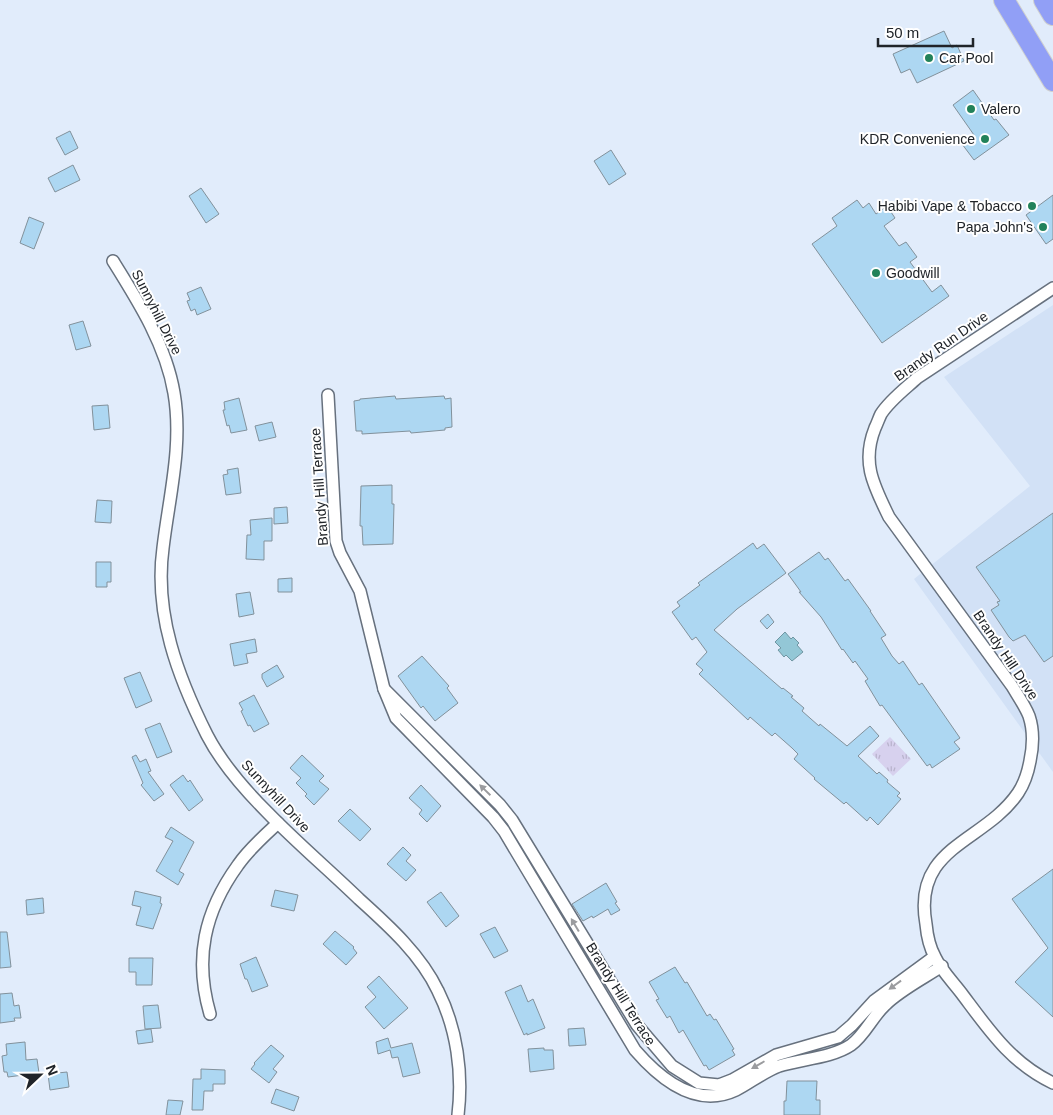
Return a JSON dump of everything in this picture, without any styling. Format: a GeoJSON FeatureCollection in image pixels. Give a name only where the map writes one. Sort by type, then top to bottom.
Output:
{"type":"FeatureCollection","features":[{"type":"Feature","properties":{"kind":"highway"},"geometry":{"type":"LineString","coordinates":[[1004,0],[1053,81]]}},
{"type":"Feature","properties":{"kind":"highway"},"geometry":{"type":"LineString","coordinates":[[1044,0],[1053,15]]}},
{"type":"Feature","properties":{"kind":"street","name":"Sunnyhill Drive"},"geometry":{"type":"LineString","coordinates":[[113,261],[134,295],[152,331],[168,368],[174,392],[178,441],[162,550],[161,585],[166,630],[179,673],[209,739],[220,757],[246,790],[278,823],[384,922],[425,968],[438,989],[453,1031],[460,1084],[458,1115]]}},
{"type":"Feature","properties":{"kind":"street","name":"Brandy Run Drive"},"geometry":{"type":"LineString","coordinates":[[868,448],[881,414],[917,378],[1053,288]]}},
{"type":"Feature","properties":{"kind":"street","name":"Brandy Hill Terrace"},"geometry":{"type":"LineString","coordinates":[[328,395],[336,542],[360,591],[384,689],[396,718],[493,816],[504,831],[636,1050],[648,1064],[665,1079],[681,1089],[710,1097],[724,1095],[774,1068],[844,1049],[857,1040],[888,1002],[938,962]]}},
{"type":"Feature","properties":{"kind":"street","name":"Brandy Hill Drive"},"geometry":{"type":"LineString","coordinates":[[868,448],[870,469],[876,490],[890,517],[1012,686],[1029,716],[1033,738],[1032,751],[1028,773],[1018,793],[1002,811],[941,858],[926,887],[924,912],[927,934],[938,962],[991,1034],[1008,1052],[1028,1068],[1053,1083]]}},
{"type":"Feature","properties":{"kind":"street","name":"Brandy Hill Terrace"},"geometry":{"type":"LineString","coordinates":[[384,689],[500,805],[512,820],[637,1025],[672,1066],[698,1083],[719,1085],[732,1080],[776,1055],[838,1037],[874,1001],[938,962]]}},
{"type":"Feature","properties":{"kind":"street"},"geometry":{"type":"LineString","coordinates":[[210,1014],[204,995],[202,961],[206,930],[211,914],[225,884],[238,864],[278,823]]}},
{"type":"Feature","properties":{"kind":"shaded area"},"geometry":{"type":"Polygon","coordinates":[[[1053,305],[1053,772],[914,579],[1030,486],[944,377],[1053,305]]]}},
{"type":"Feature","properties":{"kind":"shaded area"},"geometry":{"type":"Polygon","coordinates":[[[785,632],[791,639],[793,637],[799,643],[797,645],[803,652],[792,661],[786,655],[784,657],[778,650],[781,648],[775,642],[785,632]]]}},
{"type":"Feature","properties":{"kind":"green space"},"geometry":{"type":"Polygon","coordinates":[[[890,737],[911,759],[893,776],[872,754],[890,737]]]}},
{"type":"Feature","properties":{"kind":"building","name":"Car Pool"},"geometry":{"type":"Polygon","coordinates":[[[944,31],[952,48],[957,45],[964,61],[917,83],[910,69],[901,73],[893,54],[944,31]]]}},
{"type":"Feature","properties":{"kind":"building"},"geometry":{"type":"Polygon","coordinates":[[[973,90],[994,120],[996,119],[1009,135],[974,160],[962,144],[974,135],[953,105],[973,90]]]}},
{"type":"Feature","properties":{"kind":"building"},"geometry":{"type":"Polygon","coordinates":[[[70,131],[78,148],[65,155],[56,138],[70,131]]]}},
{"type":"Feature","properties":{"kind":"building"},"geometry":{"type":"Polygon","coordinates":[[[611,150],[626,174],[609,185],[594,161],[611,150]]]}},
{"type":"Feature","properties":{"kind":"building"},"geometry":{"type":"Polygon","coordinates":[[[73,165],[80,180],[55,192],[48,178],[73,165]]]}},
{"type":"Feature","properties":{"kind":"building"},"geometry":{"type":"Polygon","coordinates":[[[201,188],[219,214],[206,223],[189,196],[201,188]]]}},
{"type":"Feature","properties":{"kind":"building","name":"Papa John's"},"geometry":{"type":"Polygon","coordinates":[[[1053,195],[1053,239],[1046,244],[1026,215],[1053,195]]]}},
{"type":"Feature","properties":{"kind":"building","name":"Goodwill"},"geometry":{"type":"Polygon","coordinates":[[[857,200],[863,208],[869,203],[876,214],[887,206],[895,218],[884,226],[899,246],[906,242],[917,257],[910,262],[932,292],[941,285],[949,296],[882,343],[812,244],[837,226],[832,218],[857,200]]]}},
{"type":"Feature","properties":{"kind":"building"},"geometry":{"type":"Polygon","coordinates":[[[29,217],[44,223],[34,249],[20,243],[29,217]]]}},
{"type":"Feature","properties":{"kind":"building"},"geometry":{"type":"Polygon","coordinates":[[[201,287],[211,309],[197,315],[195,309],[191,311],[187,301],[190,300],[187,293],[201,287]]]}},
{"type":"Feature","properties":{"kind":"building"},"geometry":{"type":"Polygon","coordinates":[[[83,321],[91,346],[76,350],[69,325],[83,321]]]}},
{"type":"Feature","properties":{"kind":"building"},"geometry":{"type":"Polygon","coordinates":[[[395,396],[396,399],[444,396],[445,399],[451,398],[452,427],[445,428],[445,430],[411,433],[410,431],[362,434],[362,431],[356,431],[354,401],[395,396]]]}},
{"type":"Feature","properties":{"kind":"building"},"geometry":{"type":"Polygon","coordinates":[[[239,398],[247,430],[231,433],[223,410],[225,410],[224,402],[239,398]]]}},
{"type":"Feature","properties":{"kind":"building"},"geometry":{"type":"Polygon","coordinates":[[[108,405],[110,428],[94,430],[92,406],[108,405]]]}},
{"type":"Feature","properties":{"kind":"building"},"geometry":{"type":"Polygon","coordinates":[[[272,422],[276,437],[259,441],[255,426],[272,422]]]}},
{"type":"Feature","properties":{"kind":"building"},"geometry":{"type":"Polygon","coordinates":[[[238,468],[241,493],[226,495],[223,475],[228,474],[227,470],[238,468]]]}},
{"type":"Feature","properties":{"kind":"building"},"geometry":{"type":"Polygon","coordinates":[[[392,485],[392,504],[394,504],[393,544],[363,545],[362,526],[360,526],[361,486],[392,485]]]}},
{"type":"Feature","properties":{"kind":"building"},"geometry":{"type":"Polygon","coordinates":[[[97,500],[112,501],[111,523],[95,522],[97,500]]]}},
{"type":"Feature","properties":{"kind":"building"},"geometry":{"type":"Polygon","coordinates":[[[287,507],[288,523],[274,524],[274,508],[287,507]]]}},
{"type":"Feature","properties":{"kind":"building"},"geometry":{"type":"Polygon","coordinates":[[[1053,513],[1053,656],[1044,662],[1025,635],[1013,641],[1009,637],[991,610],[999,605],[997,602],[1000,601],[976,567],[1053,513]]]}},
{"type":"Feature","properties":{"kind":"building"},"geometry":{"type":"Polygon","coordinates":[[[272,518],[272,541],[264,541],[264,560],[246,559],[247,535],[251,535],[250,520],[272,518]]]}},
{"type":"Feature","properties":{"kind":"building"},"geometry":{"type":"Polygon","coordinates":[[[753,543],[757,549],[764,544],[786,573],[737,609],[714,630],[782,689],[793,696],[791,697],[804,708],[802,711],[819,726],[820,724],[847,746],[870,726],[879,736],[858,756],[877,774],[879,772],[888,780],[887,782],[900,793],[897,796],[901,799],[878,825],[870,817],[867,821],[846,802],[844,804],[814,779],[794,759],[798,754],[792,748],[775,733],[772,736],[750,717],[748,720],[699,674],[703,670],[696,664],[707,652],[696,637],[692,640],[672,612],[680,606],[677,602],[700,585],[698,583],[753,543]]]}},
{"type":"Feature","properties":{"kind":"building"},"geometry":{"type":"Polygon","coordinates":[[[819,552],[825,560],[828,558],[845,581],[848,579],[886,635],[881,638],[892,656],[899,664],[903,661],[919,685],[922,683],[960,738],[954,742],[960,749],[932,768],[930,764],[927,766],[882,705],[880,706],[865,681],[868,679],[855,661],[853,663],[842,650],[821,617],[799,592],[801,592],[788,574],[819,552]]]}},
{"type":"Feature","properties":{"kind":"building"},"geometry":{"type":"Polygon","coordinates":[[[96,562],[111,562],[111,582],[107,582],[107,587],[96,587],[96,562]]]}},
{"type":"Feature","properties":{"kind":"building"},"geometry":{"type":"Polygon","coordinates":[[[292,578],[292,592],[278,592],[278,579],[292,578]]]}},
{"type":"Feature","properties":{"kind":"building"},"geometry":{"type":"Polygon","coordinates":[[[250,592],[254,614],[239,617],[236,594],[250,592]]]}},
{"type":"Feature","properties":{"kind":"building"},"geometry":{"type":"Polygon","coordinates":[[[768,614],[774,622],[767,629],[760,621],[768,614]]]}},
{"type":"Feature","properties":{"kind":"building"},"geometry":{"type":"Polygon","coordinates":[[[255,639],[257,652],[246,654],[248,663],[234,666],[230,644],[255,639]]]}},
{"type":"Feature","properties":{"kind":"building"},"geometry":{"type":"Polygon","coordinates":[[[422,656],[449,686],[447,688],[458,703],[435,721],[423,706],[421,708],[398,676],[422,656]]]}},
{"type":"Feature","properties":{"kind":"building"},"geometry":{"type":"Polygon","coordinates":[[[277,665],[284,677],[267,687],[262,674],[277,665]]]}},
{"type":"Feature","properties":{"kind":"building"},"geometry":{"type":"Polygon","coordinates":[[[140,672],[152,701],[136,708],[124,678],[140,672]]]}},
{"type":"Feature","properties":{"kind":"building"},"geometry":{"type":"Polygon","coordinates":[[[254,695],[269,724],[254,732],[250,725],[248,726],[239,703],[254,695]]]}},
{"type":"Feature","properties":{"kind":"building"},"geometry":{"type":"Polygon","coordinates":[[[160,723],[172,752],[157,758],[145,729],[160,723]]]}},
{"type":"Feature","properties":{"kind":"building"},"geometry":{"type":"Polygon","coordinates":[[[136,755],[140,762],[146,759],[151,771],[148,772],[164,794],[154,801],[141,785],[143,783],[132,757],[136,755]]]}},
{"type":"Feature","properties":{"kind":"building"},"geometry":{"type":"Polygon","coordinates":[[[302,755],[324,776],[319,781],[329,789],[314,805],[305,796],[307,794],[296,783],[301,778],[290,768],[302,755]]]}},
{"type":"Feature","properties":{"kind":"building"},"geometry":{"type":"Polygon","coordinates":[[[183,775],[188,782],[190,780],[203,800],[189,811],[170,785],[183,775]]]}},
{"type":"Feature","properties":{"kind":"building"},"geometry":{"type":"Polygon","coordinates":[[[421,785],[441,806],[427,822],[419,814],[422,810],[409,798],[421,785]]]}},
{"type":"Feature","properties":{"kind":"building"},"geometry":{"type":"Polygon","coordinates":[[[350,809],[371,829],[360,841],[338,821],[350,809]]]}},
{"type":"Feature","properties":{"kind":"building"},"geometry":{"type":"Polygon","coordinates":[[[171,827],[194,842],[179,871],[184,874],[178,885],[156,871],[173,841],[165,837],[171,827]]]}},
{"type":"Feature","properties":{"kind":"building"},"geometry":{"type":"Polygon","coordinates":[[[403,847],[411,855],[406,861],[416,870],[406,881],[387,864],[403,847]]]}},
{"type":"Feature","properties":{"kind":"building"},"geometry":{"type":"Polygon","coordinates":[[[1053,869],[1053,1017],[1015,982],[1048,948],[1012,899],[1053,869]]]}},
{"type":"Feature","properties":{"kind":"building"},"geometry":{"type":"Polygon","coordinates":[[[606,883],[620,910],[611,915],[608,909],[593,918],[592,916],[583,921],[572,904],[606,883]]]}},
{"type":"Feature","properties":{"kind":"building"},"geometry":{"type":"Polygon","coordinates":[[[275,890],[298,895],[294,911],[271,906],[275,890]]]}},
{"type":"Feature","properties":{"kind":"building"},"geometry":{"type":"Polygon","coordinates":[[[135,891],[161,897],[160,903],[162,904],[153,929],[136,925],[141,907],[132,905],[135,891]]]}},
{"type":"Feature","properties":{"kind":"building"},"geometry":{"type":"Polygon","coordinates":[[[441,892],[459,916],[446,927],[427,902],[441,892]]]}},
{"type":"Feature","properties":{"kind":"building"},"geometry":{"type":"Polygon","coordinates":[[[43,898],[44,913],[27,915],[26,900],[43,898]]]}},
{"type":"Feature","properties":{"kind":"building"},"geometry":{"type":"Polygon","coordinates":[[[495,927],[508,951],[494,958],[480,934],[495,927]]]}},
{"type":"Feature","properties":{"kind":"building"},"geometry":{"type":"Polygon","coordinates":[[[335,931],[354,947],[357,953],[346,965],[323,944],[335,931]]]}},
{"type":"Feature","properties":{"kind":"building"},"geometry":{"type":"Polygon","coordinates":[[[0,932],[7,932],[11,967],[0,968],[0,932]]]}},
{"type":"Feature","properties":{"kind":"building"},"geometry":{"type":"Polygon","coordinates":[[[256,957],[268,986],[252,992],[240,964],[256,957]]]}},
{"type":"Feature","properties":{"kind":"building"},"geometry":{"type":"Polygon","coordinates":[[[129,958],[153,958],[152,985],[136,985],[136,972],[129,972],[129,958]]]}},
{"type":"Feature","properties":{"kind":"building"},"geometry":{"type":"Polygon","coordinates":[[[675,967],[685,983],[687,982],[707,1016],[710,1014],[714,1020],[716,1019],[734,1049],[732,1050],[735,1055],[709,1070],[706,1065],[704,1066],[683,1030],[679,1033],[670,1016],[667,1018],[656,1000],[659,999],[649,982],[675,967]]]}},
{"type":"Feature","properties":{"kind":"building"},"geometry":{"type":"Polygon","coordinates":[[[379,976],[408,1008],[384,1029],[365,1007],[376,997],[367,987],[379,976]]]}},
{"type":"Feature","properties":{"kind":"building"},"geometry":{"type":"Polygon","coordinates":[[[521,985],[528,1002],[533,999],[545,1028],[527,1035],[527,1033],[524,1035],[505,992],[521,985]]]}},
{"type":"Feature","properties":{"kind":"building"},"geometry":{"type":"Polygon","coordinates":[[[12,993],[14,1006],[19,1005],[21,1018],[14,1018],[15,1021],[0,1023],[0,994],[12,993]]]}},
{"type":"Feature","properties":{"kind":"building"},"geometry":{"type":"Polygon","coordinates":[[[158,1005],[161,1028],[145,1029],[143,1006],[158,1005]]]}},
{"type":"Feature","properties":{"kind":"building"},"geometry":{"type":"Polygon","coordinates":[[[584,1028],[586,1045],[569,1046],[568,1029],[584,1028]]]}},
{"type":"Feature","properties":{"kind":"building"},"geometry":{"type":"Polygon","coordinates":[[[151,1029],[153,1042],[138,1044],[136,1031],[151,1029]]]}},
{"type":"Feature","properties":{"kind":"building"},"geometry":{"type":"Polygon","coordinates":[[[388,1038],[391,1048],[412,1043],[420,1073],[403,1077],[398,1057],[392,1058],[390,1050],[378,1054],[376,1042],[388,1038]]]}},
{"type":"Feature","properties":{"kind":"building"},"geometry":{"type":"Polygon","coordinates":[[[25,1042],[26,1060],[37,1059],[39,1073],[8,1077],[7,1072],[4,1072],[2,1056],[7,1055],[6,1044],[25,1042]]]}},
{"type":"Feature","properties":{"kind":"building"},"geometry":{"type":"Polygon","coordinates":[[[271,1045],[284,1056],[273,1069],[277,1072],[269,1083],[251,1069],[254,1063],[271,1045]]]}},
{"type":"Feature","properties":{"kind":"building"},"geometry":{"type":"Polygon","coordinates":[[[544,1048],[544,1050],[553,1050],[554,1069],[530,1072],[528,1049],[544,1048]]]}},
{"type":"Feature","properties":{"kind":"building"},"geometry":{"type":"Polygon","coordinates":[[[201,1069],[225,1070],[225,1084],[213,1084],[213,1091],[204,1091],[203,1110],[192,1110],[193,1079],[201,1079],[201,1069]]]}},
{"type":"Feature","properties":{"kind":"building"},"geometry":{"type":"Polygon","coordinates":[[[67,1072],[69,1087],[50,1090],[48,1074],[67,1072]]]}},
{"type":"Feature","properties":{"kind":"building"},"geometry":{"type":"Polygon","coordinates":[[[787,1081],[817,1081],[816,1100],[820,1100],[820,1115],[784,1115],[787,1081]]]}},
{"type":"Feature","properties":{"kind":"building"},"geometry":{"type":"Polygon","coordinates":[[[276,1089],[299,1097],[294,1111],[271,1103],[276,1089]]]}},
{"type":"Feature","properties":{"kind":"building"},"geometry":{"type":"Polygon","coordinates":[[[168,1100],[183,1101],[180,1115],[166,1115],[168,1100]]]}},
{"type":"Feature","properties":{"kind":"place","name":"Car Pool"},"geometry":{"type":"Point","coordinates":[929,58]}},
{"type":"Feature","properties":{"kind":"place","name":"Valero"},"geometry":{"type":"Point","coordinates":[971,109]}},
{"type":"Feature","properties":{"kind":"place","name":"KDR Convenience"},"geometry":{"type":"Point","coordinates":[985,139]}},
{"type":"Feature","properties":{"kind":"place","name":"Habibi Vape & Tobacco"},"geometry":{"type":"Point","coordinates":[1032,206]}},
{"type":"Feature","properties":{"kind":"place","name":"Papa John's"},"geometry":{"type":"Point","coordinates":[1043,227]}},
{"type":"Feature","properties":{"kind":"place","name":"Goodwill"},"geometry":{"type":"Point","coordinates":[876,273]}}]}
